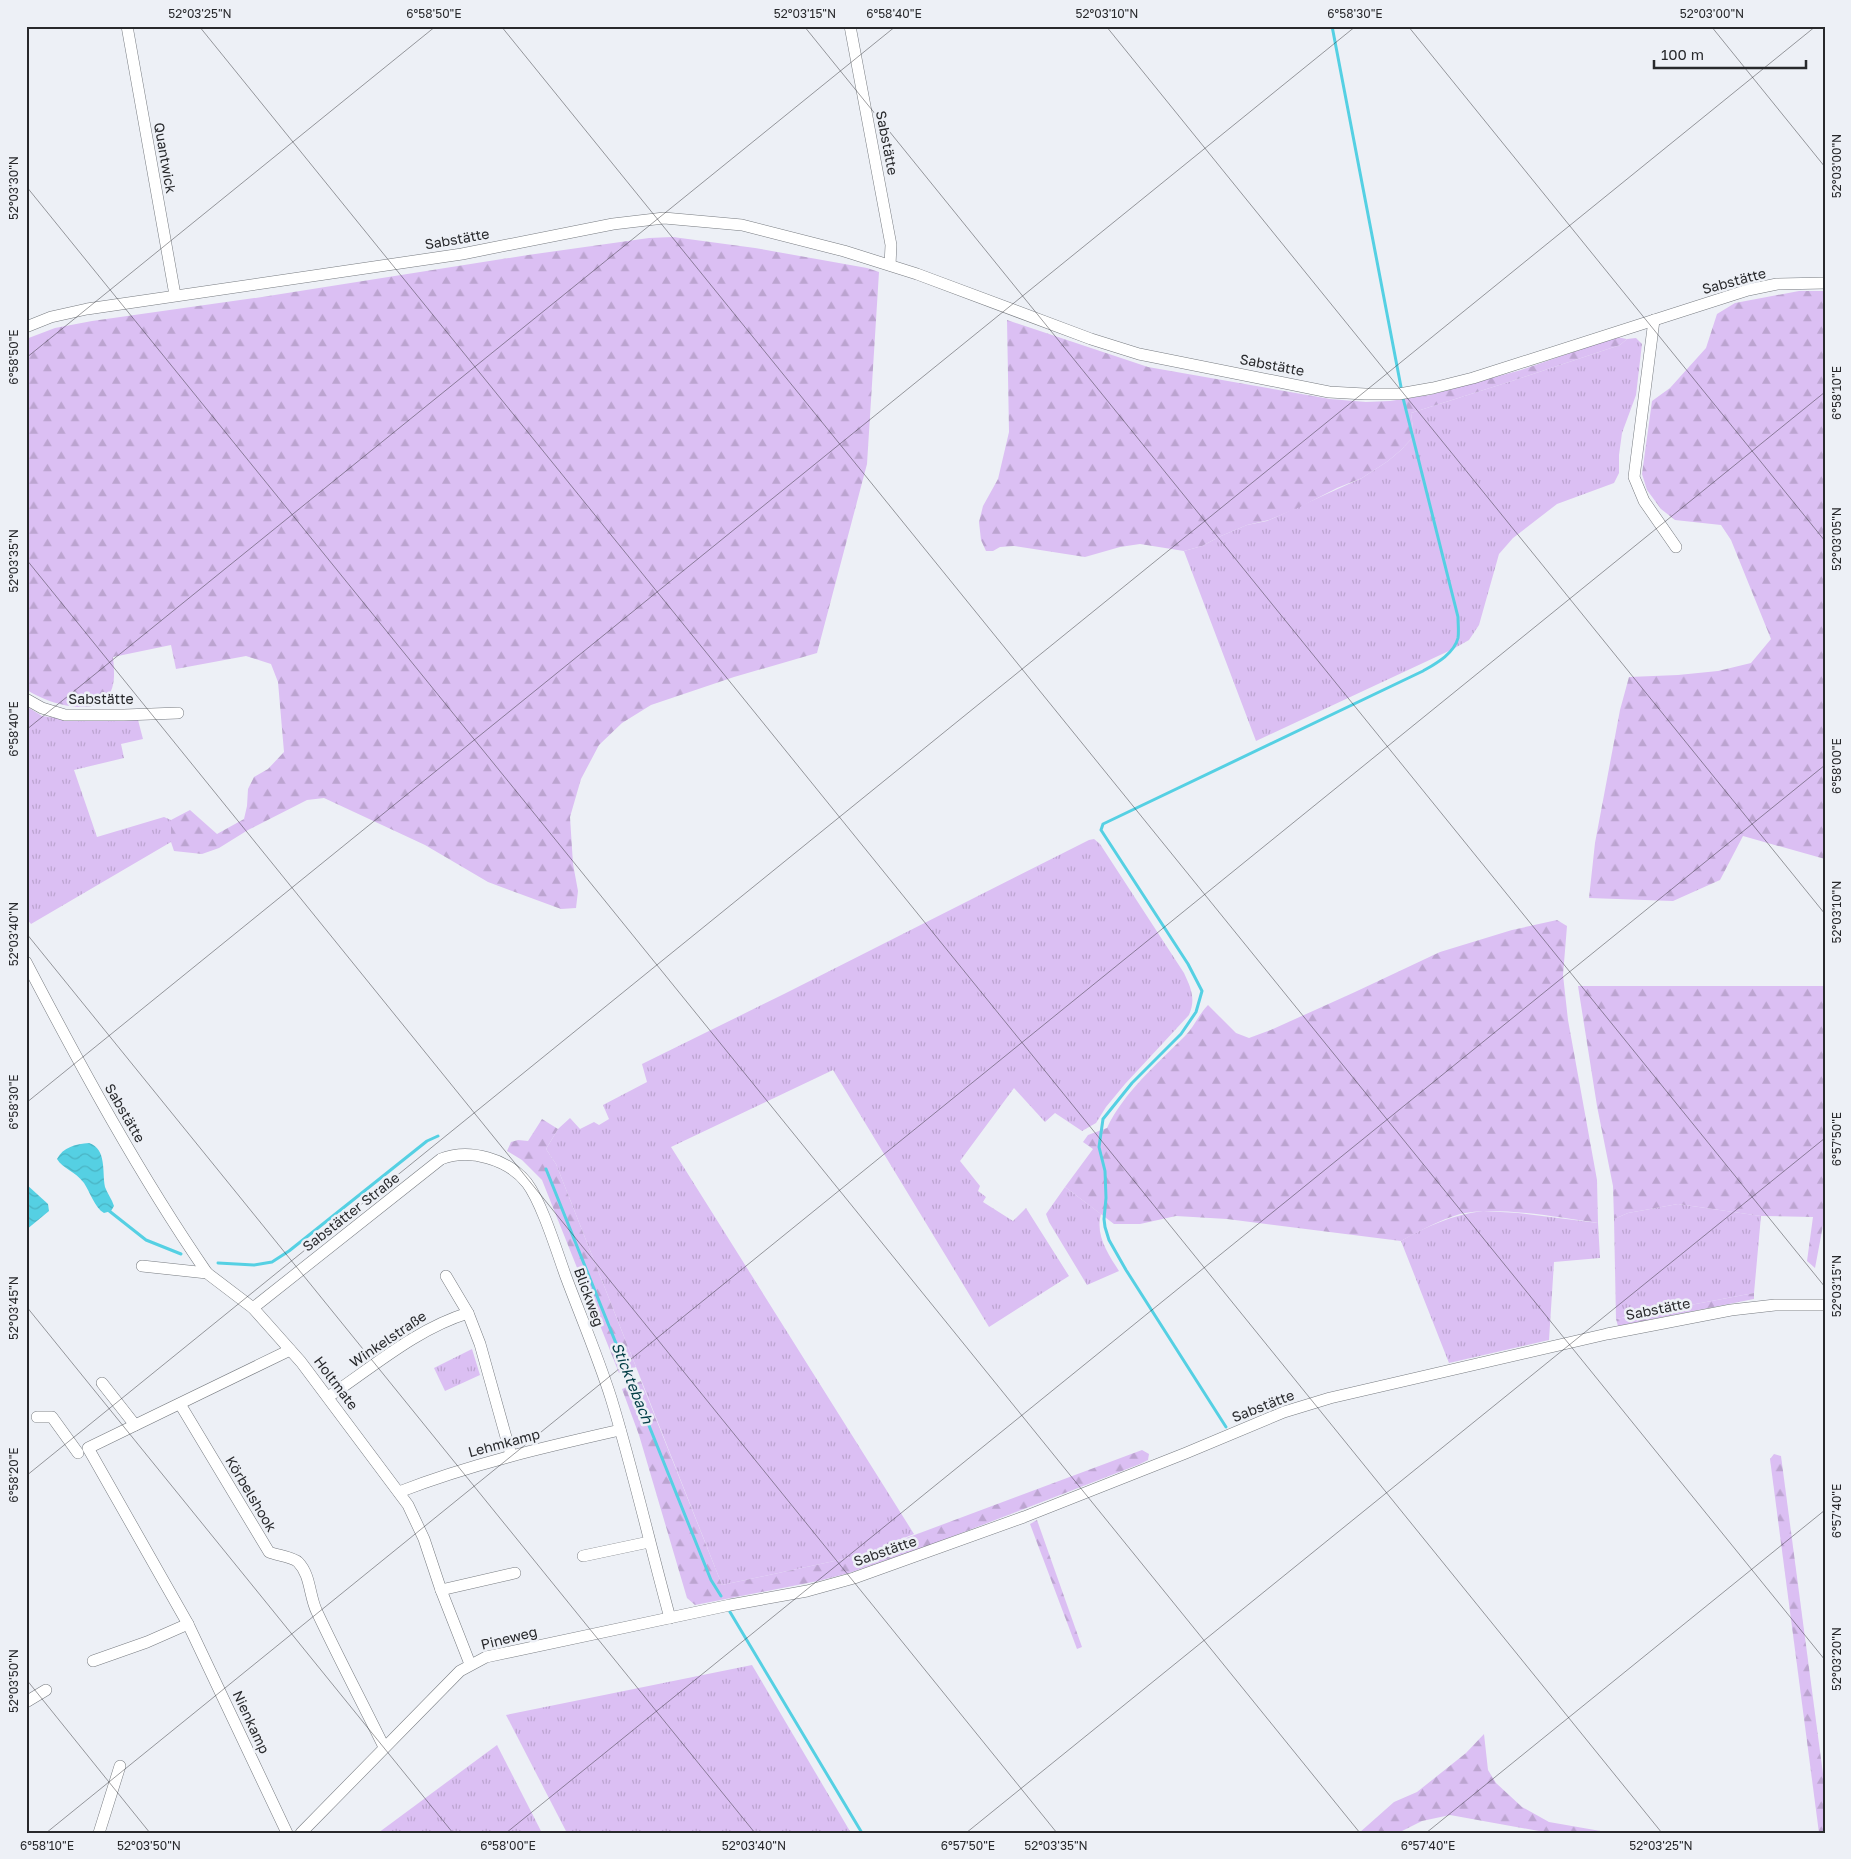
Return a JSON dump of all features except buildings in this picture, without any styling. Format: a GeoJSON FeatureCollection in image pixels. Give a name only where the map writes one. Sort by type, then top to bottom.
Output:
{"type":"FeatureCollection","features":[{"type":"Feature","properties":{"kind":"street","name":"Quantwick"},"geometry":{"type":"LineString","coordinates":[[127,26],[175,295]]}},
{"type":"Feature","properties":{"kind":"street","name":"Sabstätte"},"geometry":{"type":"LineString","coordinates":[[850,26],[891,245],[890,265]]}},
{"type":"Feature","properties":{"kind":"street","name":"Sabstätte"},"geometry":{"type":"LineString","coordinates":[[26,327],[51,317],[87,309],[462,254],[651,218],[691,219],[742,225],[844,251],[890,265],[1091,339],[1139,354],[1275,382],[1338,392],[1399,394],[1433,388],[1491,372],[1748,290],[1778,284],[1825,283]]}},
{"type":"Feature","properties":{"kind":"street"},"geometry":{"type":"LineString","coordinates":[[1654,320],[1634,477],[1644,501],[1676,547]]}},
{"type":"Feature","properties":{"kind":"street","name":"Sabstätte"},"geometry":{"type":"LineString","coordinates":[[26,698],[42,708],[65,715],[124,716],[178,713]]}},
{"type":"Feature","properties":{"kind":"street","name":"Sabstätte"},"geometry":{"type":"LineString","coordinates":[[26,962],[112,1122],[161,1204],[207,1273]]}},
{"type":"Feature","properties":{"kind":"street","name":"Sabstätter Straße"},"geometry":{"type":"LineString","coordinates":[[253,1308],[441,1159],[454,1154],[473,1155]]}},
{"type":"Feature","properties":{"kind":"street","name":"Blickweg"},"geometry":{"type":"LineString","coordinates":[[473,1155],[502,1163],[527,1183],[534,1195],[604,1380],[620,1430],[670,1618]]}},
{"type":"Feature","properties":{"kind":"street"},"geometry":{"type":"LineString","coordinates":[[142,1266],[207,1273]]}},
{"type":"Feature","properties":{"kind":"street","name":"Holtmate"},"geometry":{"type":"LineString","coordinates":[[207,1273],[253,1308],[290,1350],[328,1397],[408,1505],[424,1539],[441,1590],[470,1664]]}},
{"type":"Feature","properties":{"kind":"street"},"geometry":{"type":"LineString","coordinates":[[446,1276],[468,1312],[480,1344],[511,1455]]}},
{"type":"Feature","properties":{"kind":"street","name":"Sabstätte"},"geometry":{"type":"LineString","coordinates":[[730,1605],[807,1591],[854,1578],[1139,1472],[1284,1412],[1330,1398],[1607,1334],[1730,1310],[1775,1305],[1825,1305]]}},
{"type":"Feature","properties":{"kind":"street","name":"Winkelstraße"},"geometry":{"type":"LineString","coordinates":[[328,1397],[426,1330],[447,1319],[468,1312]]}},
{"type":"Feature","properties":{"kind":"street"},"geometry":{"type":"LineString","coordinates":[[79,1452],[290,1350]]}},
{"type":"Feature","properties":{"kind":"street"},"geometry":{"type":"LineString","coordinates":[[102,1383],[135,1425]]}},
{"type":"Feature","properties":{"kind":"street","name":"Körbelshook"},"geometry":{"type":"LineString","coordinates":[[180,1404],[269,1552],[296,1560],[300,1564],[309,1582],[316,1610],[384,1747]]}},
{"type":"Feature","properties":{"kind":"street","name":"Nienkamp"},"geometry":{"type":"LineString","coordinates":[[37,1418],[52,1417],[79,1452],[188,1624],[287,1833]]}},
{"type":"Feature","properties":{"kind":"street","name":"Lehmkamp"},"geometry":{"type":"LineString","coordinates":[[399,1492],[434,1478],[511,1455],[620,1430]]}},
{"type":"Feature","properties":{"kind":"street"},"geometry":{"type":"LineString","coordinates":[[583,1556],[649,1542]]}},
{"type":"Feature","properties":{"kind":"street"},"geometry":{"type":"LineString","coordinates":[[441,1590],[515,1573]]}},
{"type":"Feature","properties":{"kind":"street","name":"Pineweg"},"geometry":{"type":"LineString","coordinates":[[302,1833],[384,1747],[460,1671],[470,1664],[497,1655],[730,1605]]}},
{"type":"Feature","properties":{"kind":"street"},"geometry":{"type":"LineString","coordinates":[[93,1661],[148,1642],[188,1624]]}},
{"type":"Feature","properties":{"kind":"street"},"geometry":{"type":"LineString","coordinates":[[26,1702],[46,1690]]}},
{"type":"Feature","properties":{"kind":"street"},"geometry":{"type":"LineString","coordinates":[[99,1833],[120,1766]]}},
{"type":"Feature","properties":{"kind":"green space"},"geometry":{"type":"Polygon","coordinates":[[[673,237],[755,248],[867,268],[879,272],[867,464],[817,653],[734,677],[651,705],[622,723],[599,745],[581,779],[570,817],[573,864],[578,891],[576,908],[561,909],[488,882],[425,845],[324,798],[307,800],[248,830],[219,848],[202,854],[174,851],[171,842],[171,820],[190,810],[217,834],[244,819],[248,789],[254,777],[268,769],[284,752],[278,682],[271,664],[246,656],[176,669],[171,645],[113,657],[113,686],[109,695],[102,702],[93,706],[81,707],[56,703],[26,689],[26,339],[55,328],[92,321],[262,297],[528,255],[649,238],[673,237]]]}},
{"type":"Feature","properties":{"kind":"green space"},"geometry":{"type":"Polygon","coordinates":[[[1799,291],[1825,291],[1825,859],[1743,836],[1720,880],[1673,901],[1589,898],[1595,843],[1620,710],[1629,677],[1718,671],[1751,663],[1771,639],[1731,540],[1721,525],[1675,520],[1661,509],[1647,490],[1642,474],[1652,401],[1670,388],[1706,348],[1717,314],[1735,303],[1799,291]]]}},
{"type":"Feature","properties":{"kind":"green space"},"geometry":{"type":"Polygon","coordinates":[[[1007,320],[1148,367],[1330,399],[1366,402],[1390,401],[1430,395],[1521,370],[1616,337],[1627,339],[1620,345],[1411,413],[1414,436],[1388,461],[1362,478],[1269,520],[1247,525],[1202,546],[1184,551],[1140,544],[1120,547],[1085,557],[1014,546],[986,551],[981,540],[979,522],[983,506],[998,479],[1009,432],[1007,320]]]}},
{"type":"Feature","properties":{"kind":"green space"},"geometry":{"type":"Polygon","coordinates":[[[1636,338],[1642,344],[1636,395],[1622,433],[1619,473],[1614,483],[1557,504],[1513,538],[1499,554],[1479,625],[1469,640],[1256,741],[1184,551],[1202,546],[1247,525],[1267,521],[1362,478],[1388,461],[1414,436],[1411,413],[1620,345],[1627,339],[1636,338]]]}},
{"type":"Feature","properties":{"kind":"green space"},"geometry":{"type":"Polygon","coordinates":[[[26,706],[42,716],[79,721],[138,720],[143,739],[121,744],[124,758],[74,770],[97,837],[164,817],[171,820],[171,842],[31,924],[26,918],[26,706]]]}},
{"type":"Feature","properties":{"kind":"green space"},"geometry":{"type":"Polygon","coordinates":[[[1094,839],[1100,844],[1184,973],[1192,994],[1189,1015],[1125,1084],[1106,1107],[1096,1123],[1082,1131],[1055,1113],[1045,1122],[1014,1088],[960,1161],[980,1186],[978,1191],[986,1197],[983,1202],[1013,1221],[1026,1208],[1069,1276],[989,1327],[833,1070],[671,1147],[914,1534],[869,1552],[839,1560],[722,1585],[556,1164],[546,1149],[558,1129],[570,1118],[580,1129],[594,1122],[599,1125],[609,1119],[603,1105],[647,1082],[642,1064],[1094,839]]]}},
{"type":"Feature","properties":{"kind":"green space"},"geometry":{"type":"Polygon","coordinates":[[[1557,920],[1567,926],[1563,975],[1568,1020],[1597,1180],[1598,1223],[1528,1213],[1474,1212],[1445,1219],[1401,1241],[1227,1219],[1176,1216],[1140,1224],[1114,1224],[1065,1187],[1093,1149],[1083,1142],[1088,1135],[1107,1128],[1122,1102],[1188,1032],[1208,1005],[1236,1033],[1249,1038],[1273,1029],[1440,952],[1512,930],[1557,920]]]}},
{"type":"Feature","properties":{"kind":"green space"},"geometry":{"type":"Polygon","coordinates":[[[1578,986],[1825,986],[1825,1215],[1815,1268],[1807,1261],[1813,1217],[1761,1216],[1678,1204],[1628,1213],[1614,1219],[1613,1186],[1597,1106],[1578,986]]]}},
{"type":"Feature","properties":{"kind":"green space"},"geometry":{"type":"Polygon","coordinates":[[[542,1119],[558,1129],[546,1149],[556,1164],[636,1367],[619,1373],[542,1180],[522,1160],[507,1151],[511,1142],[518,1140],[528,1141],[542,1119]]]}},
{"type":"Feature","properties":{"kind":"green space"},"geometry":{"type":"Polygon","coordinates":[[[1065,1187],[1101,1214],[1101,1237],[1119,1271],[1087,1285],[1046,1214],[1065,1187]]]}},
{"type":"Feature","properties":{"kind":"green space"},"geometry":{"type":"Polygon","coordinates":[[[1678,1204],[1761,1216],[1754,1293],[1616,1319],[1614,1219],[1628,1213],[1678,1204]]]}},
{"type":"Feature","properties":{"kind":"green space"},"geometry":{"type":"Polygon","coordinates":[[[1483,1211],[1518,1213],[1598,1223],[1600,1258],[1554,1262],[1549,1340],[1449,1363],[1401,1241],[1440,1222],[1461,1215],[1483,1211]]]}},
{"type":"Feature","properties":{"kind":"green space"},"geometry":{"type":"Polygon","coordinates":[[[1754,1293],[1754,1299],[1618,1326],[1616,1319],[1754,1293]]]}},
{"type":"Feature","properties":{"kind":"green space"},"geometry":{"type":"Polygon","coordinates":[[[472,1349],[480,1375],[445,1391],[434,1368],[472,1349]]]}},
{"type":"Feature","properties":{"kind":"green space"},"geometry":{"type":"Polygon","coordinates":[[[641,1381],[722,1585],[869,1552],[1142,1450],[1149,1454],[1148,1460],[1140,1464],[933,1544],[849,1573],[818,1581],[695,1605],[687,1598],[639,1435],[622,1389],[641,1381]]]}},
{"type":"Feature","properties":{"kind":"green space"},"geometry":{"type":"Polygon","coordinates":[[[1774,1454],[1781,1456],[1825,1789],[1825,1833],[1819,1833],[1770,1459],[1774,1454]]]}},
{"type":"Feature","properties":{"kind":"green space"},"geometry":{"type":"Polygon","coordinates":[[[1037,1520],[1082,1647],[1077,1649],[1030,1524],[1037,1520]]]}},
{"type":"Feature","properties":{"kind":"green space"},"geometry":{"type":"Polygon","coordinates":[[[752,1665],[851,1833],[567,1833],[506,1715],[752,1665]]]}},
{"type":"Feature","properties":{"kind":"green space"},"geometry":{"type":"Polygon","coordinates":[[[1484,1734],[1488,1770],[1496,1783],[1522,1807],[1549,1822],[1612,1833],[1550,1833],[1450,1815],[1422,1821],[1398,1833],[1359,1833],[1394,1802],[1417,1792],[1466,1753],[1484,1734]]]}},
{"type":"Feature","properties":{"kind":"green space"},"geometry":{"type":"Polygon","coordinates":[[[497,1745],[542,1833],[378,1833],[497,1745]]]}},
{"type":"Feature","properties":{"kind":"water"},"geometry":{"type":"Polygon","coordinates":[[[89,1143],[99,1150],[103,1162],[105,1187],[114,1206],[111,1211],[104,1213],[95,1204],[81,1179],[57,1159],[70,1147],[89,1143]]]}},
{"type":"Feature","properties":{"kind":"water"},"geometry":{"type":"Polygon","coordinates":[[[26,1184],[48,1204],[49,1211],[26,1230],[26,1184]]]}},
{"type":"Feature","properties":{"kind":"waterway"},"geometry":{"type":"LineString","coordinates":[[1332,26],[1401,387]]}},
{"type":"Feature","properties":{"kind":"waterway"},"geometry":{"type":"LineString","coordinates":[[1226,1427],[1126,1270],[1109,1240],[1105,1227],[1105,1171],[1099,1147],[1103,1119],[1132,1083],[1181,1034],[1196,1012],[1202,991],[1188,964],[1101,830],[1103,824],[1423,671],[1444,658],[1453,649],[1458,638],[1458,617],[1403,398]]}},
{"type":"Feature","properties":{"kind":"waterway","name":"Sticktebach"},"geometry":{"type":"LineString","coordinates":[[218,1263],[254,1265],[272,1262],[289,1251],[427,1141],[438,1136]]}},
{"type":"Feature","properties":{"kind":"waterway","name":"Sticktebach"},"geometry":{"type":"LineString","coordinates":[[546,1169],[711,1580],[721,1596]]}},
{"type":"Feature","properties":{"kind":"waterway"},"geometry":{"type":"LineString","coordinates":[[108,1210],[146,1240],[181,1254]]}},
{"type":"Feature","properties":{"kind":"waterway"},"geometry":{"type":"LineString","coordinates":[[730,1612],[862,1833]]}}]}
